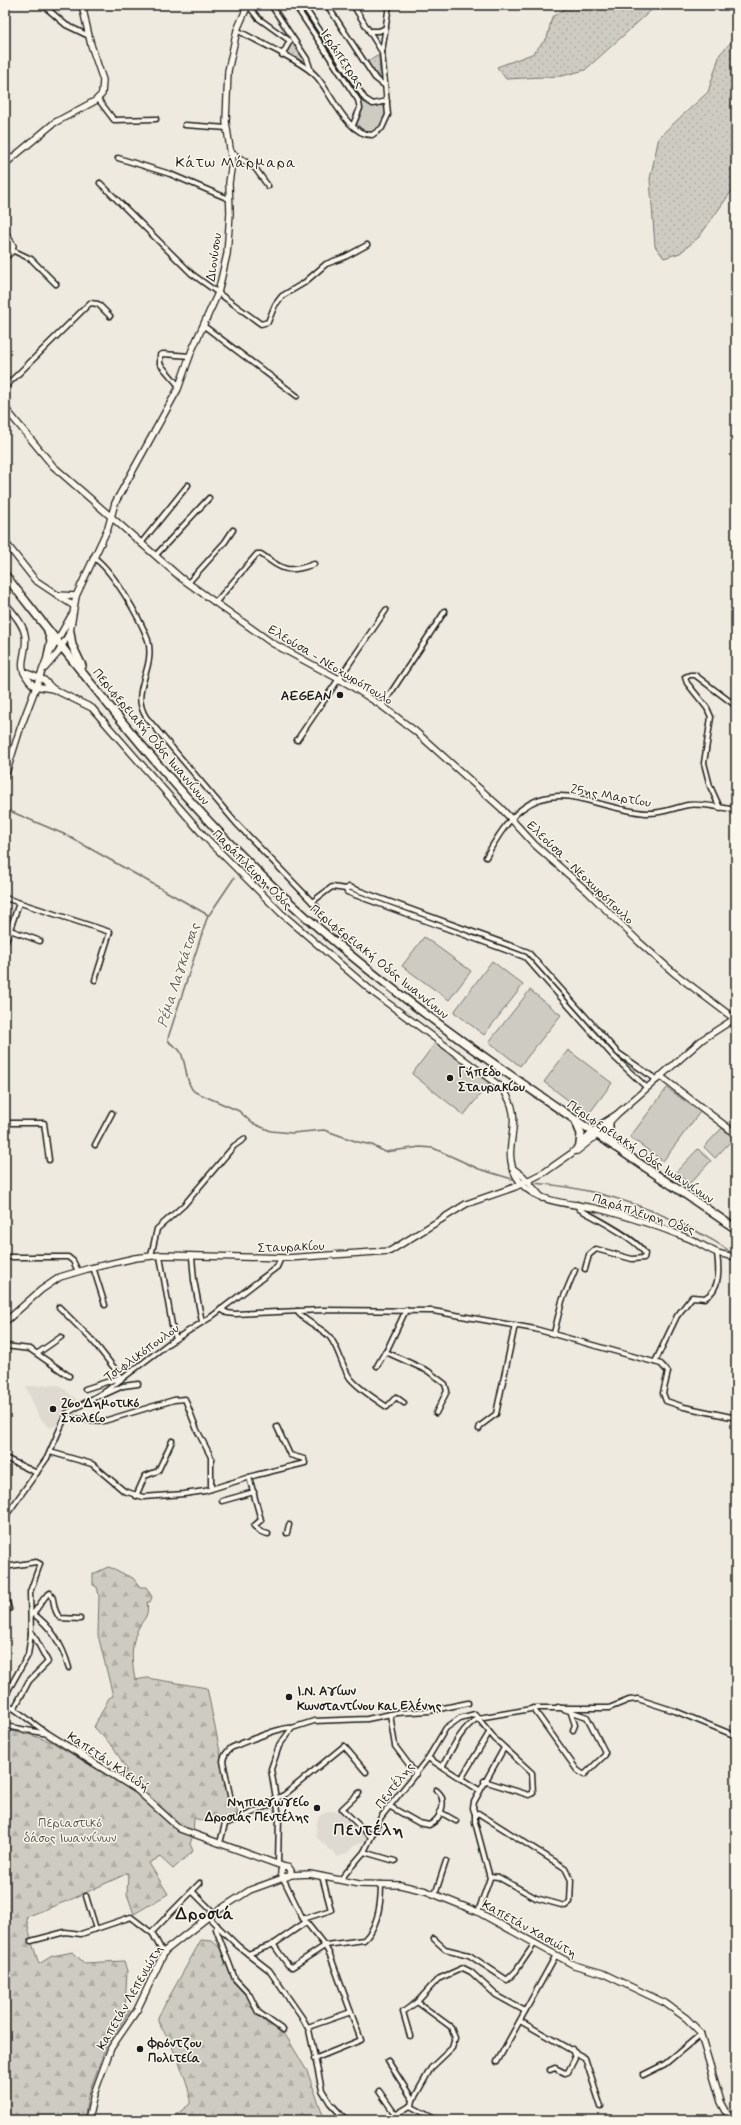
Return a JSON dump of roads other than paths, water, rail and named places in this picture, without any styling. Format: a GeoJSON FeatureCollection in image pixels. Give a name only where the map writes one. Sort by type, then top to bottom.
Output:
{"type":"FeatureCollection","features":[{"type":"Feature","properties":{"kind":"highway","name":"Περιφερειακή Οδός Ιωαννίνων"},"geometry":{"type":"LineString","coordinates":[[5,574],[86,676],[186,796],[241,854],[306,917],[367,970],[422,1012],[576,1121],[736,1229]]}},
{"type":"Feature","properties":{"kind":"highway"},"geometry":{"type":"LineString","coordinates":[[44,624],[51,641],[48,656]]}},
{"type":"Feature","properties":{"kind":"highway"},"geometry":{"type":"LineString","coordinates":[[70,632],[72,645],[86,676]]}},
{"type":"Feature","properties":{"kind":"highway"},"geometry":{"type":"LineString","coordinates":[[576,1121],[581,1134],[580,1144]]}},
{"type":"Feature","properties":{"kind":"highway"},"geometry":{"type":"LineString","coordinates":[[610,1123],[609,1134],[615,1147]]}},
{"type":"Feature","properties":{"kind":"street"},"geometry":{"type":"LineString","coordinates":[[43,5],[66,25],[89,36]]}},
{"type":"Feature","properties":{"kind":"street"},"geometry":{"type":"LineString","coordinates":[[5,164],[54,123],[98,98],[103,91],[102,80],[89,36],[82,5]]}},
{"type":"Feature","properties":{"kind":"street","name":"Διονύσου"},"geometry":{"type":"LineString","coordinates":[[71,616],[76,596],[93,557],[108,528],[117,498],[179,386],[190,356],[218,293],[227,254],[232,152],[227,128],[228,71],[237,30],[248,5],[258,18],[290,41],[282,55]]}},
{"type":"Feature","properties":{"kind":"street"},"geometry":{"type":"LineString","coordinates":[[271,5],[307,59],[311,71],[328,93],[346,121],[364,134],[372,135],[378,132],[388,117],[382,52],[389,5]]}},
{"type":"Feature","properties":{"kind":"street","name":"Ιεράπετρας"},"geometry":{"type":"LineString","coordinates":[[295,5],[358,100],[360,108],[353,125]]}},
{"type":"Feature","properties":{"kind":"street"},"geometry":{"type":"LineString","coordinates":[[303,5],[365,99],[373,104],[387,101]]}},
{"type":"Feature","properties":{"kind":"street"},"geometry":{"type":"LineString","coordinates":[[327,5],[375,78],[384,85]]}},
{"type":"Feature","properties":{"kind":"street"},"geometry":{"type":"LineString","coordinates":[[353,5],[382,52]]}},
{"type":"Feature","properties":{"kind":"street"},"geometry":{"type":"LineString","coordinates":[[370,31],[378,31],[386,28]]}},
{"type":"Feature","properties":{"kind":"street"},"geometry":{"type":"LineString","coordinates":[[237,30],[311,71]]}},
{"type":"Feature","properties":{"kind":"street"},"geometry":{"type":"LineString","coordinates":[[98,98],[114,120],[156,119]]}},
{"type":"Feature","properties":{"kind":"street"},"geometry":{"type":"LineString","coordinates":[[185,125],[227,128]]}},
{"type":"Feature","properties":{"kind":"street"},"geometry":{"type":"LineString","coordinates":[[232,152],[255,168],[268,186]]}},
{"type":"Feature","properties":{"kind":"street"},"geometry":{"type":"LineString","coordinates":[[118,158],[170,174],[229,199]]}},
{"type":"Feature","properties":{"kind":"street"},"geometry":{"type":"LineString","coordinates":[[100,183],[183,266],[258,323],[265,324],[269,320],[275,305],[280,298],[304,283],[326,264],[345,257],[367,245]]}},
{"type":"Feature","properties":{"kind":"street"},"geometry":{"type":"LineString","coordinates":[[5,232],[12,242],[12,250],[5,257]]}},
{"type":"Feature","properties":{"kind":"street"},"geometry":{"type":"LineString","coordinates":[[12,250],[32,260],[56,284]]}},
{"type":"Feature","properties":{"kind":"street"},"geometry":{"type":"LineString","coordinates":[[5,387],[90,303],[98,304],[110,316]]}},
{"type":"Feature","properties":{"kind":"street"},"geometry":{"type":"LineString","coordinates":[[204,326],[297,396]]}},
{"type":"Feature","properties":{"kind":"street"},"geometry":{"type":"LineString","coordinates":[[179,386],[160,364],[160,355],[190,356]]}},
{"type":"Feature","properties":{"kind":"street","name":"Ελεούσα - Νεοχωρόπουλο"},"geometry":{"type":"LineString","coordinates":[[5,408],[48,461],[188,583],[272,643],[338,679],[382,706],[430,743],[510,818],[535,845],[588,892],[639,942],[735,1019]]}},
{"type":"Feature","properties":{"kind":"street"},"geometry":{"type":"LineString","coordinates":[[142,542],[188,485]]}},
{"type":"Feature","properties":{"kind":"street"},"geometry":{"type":"LineString","coordinates":[[156,555],[209,498]]}},
{"type":"Feature","properties":{"kind":"street"},"geometry":{"type":"LineString","coordinates":[[188,583],[234,530]]}},
{"type":"Feature","properties":{"kind":"street"},"geometry":{"type":"LineString","coordinates":[[5,542],[35,580],[74,606]]}},
{"type":"Feature","properties":{"kind":"street"},"geometry":{"type":"LineString","coordinates":[[215,603],[257,554],[261,554],[288,570],[297,570],[314,564]]}},
{"type":"Feature","properties":{"kind":"street"},"geometry":{"type":"LineString","coordinates":[[93,557],[105,567],[112,577],[148,640],[150,658],[140,698],[143,712],[159,734],[236,822],[317,907]]}},
{"type":"Feature","properties":{"kind":"street"},"geometry":{"type":"LineString","coordinates":[[56,594],[76,596]]}},
{"type":"Feature","properties":{"kind":"street"},"geometry":{"type":"LineString","coordinates":[[736,602],[736,609]]}},
{"type":"Feature","properties":{"kind":"street"},"geometry":{"type":"LineString","coordinates":[[5,603],[24,631],[25,644],[21,663],[24,672],[36,687]]}},
{"type":"Feature","properties":{"kind":"street"},"geometry":{"type":"LineString","coordinates":[[296,740],[386,610]]}},
{"type":"Feature","properties":{"kind":"street"},"geometry":{"type":"LineString","coordinates":[[382,706],[446,611]]}},
{"type":"Feature","properties":{"kind":"street"},"geometry":{"type":"LineString","coordinates":[[45,668],[48,656],[70,632],[71,616]]}},
{"type":"Feature","properties":{"kind":"street"},"geometry":{"type":"LineString","coordinates":[[5,776],[36,687],[45,668],[60,644],[71,616]]}},
{"type":"Feature","properties":{"kind":"street","name":"Παράπλευρη Οδός"},"geometry":{"type":"LineString","coordinates":[[24,672],[40,678],[53,689]]}},
{"type":"Feature","properties":{"kind":"street"},"geometry":{"type":"LineString","coordinates":[[720,808],[710,786],[704,765],[705,749],[711,717],[707,708],[687,683],[685,677],[690,674],[695,675],[736,706]]}},
{"type":"Feature","properties":{"kind":"street","name":"Παράπλευρη Οδός"},"geometry":{"type":"LineString","coordinates":[[36,687],[53,689],[84,702],[96,711],[206,838],[310,938],[380,998],[501,1087],[509,1100],[514,1114],[515,1125],[510,1155],[512,1168],[521,1184],[532,1194],[543,1198],[607,1211],[684,1236],[717,1253],[736,1257]]}},
{"type":"Feature","properties":{"kind":"street","name":"25ης Μαρτίου"},"geometry":{"type":"LineString","coordinates":[[510,818],[532,802],[562,797],[576,797],[604,805],[646,813],[665,812],[689,805],[736,810]]}},
{"type":"Feature","properties":{"kind":"street"},"geometry":{"type":"LineString","coordinates":[[486,857],[510,818]]}},
{"type":"Feature","properties":{"kind":"street"},"geometry":{"type":"LineString","coordinates":[[312,902],[332,887],[346,889],[349,887],[528,952],[620,1055],[658,1078],[736,1134]]}},
{"type":"Feature","properties":{"kind":"street"},"geometry":{"type":"LineString","coordinates":[[346,889],[347,892],[523,956],[546,979],[613,1056],[646,1088]]}},
{"type":"Feature","properties":{"kind":"street"},"geometry":{"type":"LineString","coordinates":[[5,898],[110,932],[95,980]]}},
{"type":"Feature","properties":{"kind":"street"},"geometry":{"type":"LineString","coordinates":[[5,944],[19,903]]}},
{"type":"Feature","properties":{"kind":"street"},"geometry":{"type":"LineString","coordinates":[[10,930],[40,940]]}},
{"type":"Feature","properties":{"kind":"street"},"geometry":{"type":"LineString","coordinates":[[572,1153],[703,1039],[735,1019]]}},
{"type":"Feature","properties":{"kind":"street"},"geometry":{"type":"LineString","coordinates":[[95,1145],[112,1113]]}},
{"type":"Feature","properties":{"kind":"street"},"geometry":{"type":"LineString","coordinates":[[572,1153],[580,1144],[610,1123],[616,1115]]}},
{"type":"Feature","properties":{"kind":"street"},"geometry":{"type":"LineString","coordinates":[[5,1123],[44,1123],[49,1160]]}},
{"type":"Feature","properties":{"kind":"street"},"geometry":{"type":"LineString","coordinates":[[151,1256],[157,1229],[184,1205],[234,1146],[244,1139]]}},
{"type":"Feature","properties":{"kind":"street","name":"Σταυρακίου"},"geometry":{"type":"LineString","coordinates":[[5,1322],[51,1282],[78,1271],[93,1267],[151,1256],[281,1258],[388,1251],[403,1244],[466,1204],[528,1181],[551,1169],[572,1153]]}},
{"type":"Feature","properties":{"kind":"street"},"geometry":{"type":"LineString","coordinates":[[512,1168],[528,1181],[543,1198]]}},
{"type":"Feature","properties":{"kind":"street"},"geometry":{"type":"LineString","coordinates":[[577,1204],[579,1209],[615,1230],[641,1248],[645,1254],[644,1258],[635,1259],[596,1249],[589,1255],[585,1269]]}},
{"type":"Feature","properties":{"kind":"street"},"geometry":{"type":"LineString","coordinates":[[655,1362],[677,1316],[685,1305],[692,1297],[705,1298],[713,1291],[719,1272],[717,1253]]}},
{"type":"Feature","properties":{"kind":"street"},"geometry":{"type":"LineString","coordinates":[[160,1256],[173,1331],[176,1338]]}},
{"type":"Feature","properties":{"kind":"street"},"geometry":{"type":"LineString","coordinates":[[5,1257],[68,1257],[73,1261],[78,1271]]}},
{"type":"Feature","properties":{"kind":"street"},"geometry":{"type":"LineString","coordinates":[[192,1257],[194,1280],[202,1322]]}},
{"type":"Feature","properties":{"kind":"street","name":"Τσιφλικόπουλου"},"geometry":{"type":"LineString","coordinates":[[64,1418],[70,1411],[94,1399],[176,1338],[222,1309],[278,1267],[281,1258]]}},
{"type":"Feature","properties":{"kind":"street"},"geometry":{"type":"LineString","coordinates":[[93,1267],[106,1305]]}},
{"type":"Feature","properties":{"kind":"street"},"geometry":{"type":"LineString","coordinates":[[554,1333],[562,1301],[575,1270]]}},
{"type":"Feature","properties":{"kind":"street"},"geometry":{"type":"LineString","coordinates":[[60,1307],[93,1341],[122,1378],[84,1389]]}},
{"type":"Feature","properties":{"kind":"street"},"geometry":{"type":"LineString","coordinates":[[222,1309],[231,1314],[297,1311],[433,1311],[554,1333],[655,1362],[664,1366],[668,1372],[663,1393],[666,1401],[684,1407],[736,1418]]}},
{"type":"Feature","properties":{"kind":"street"},"geometry":{"type":"LineString","coordinates":[[377,1366],[406,1310]]}},
{"type":"Feature","properties":{"kind":"street"},"geometry":{"type":"LineString","coordinates":[[297,1311],[327,1335],[334,1344],[350,1378],[387,1407],[396,1397],[404,1403]]}},
{"type":"Feature","properties":{"kind":"street"},"geometry":{"type":"LineString","coordinates":[[479,1428],[496,1414],[516,1325]]}},
{"type":"Feature","properties":{"kind":"street"},"geometry":{"type":"LineString","coordinates":[[38,1353],[61,1337]]}},
{"type":"Feature","properties":{"kind":"street"},"geometry":{"type":"LineString","coordinates":[[5,1346],[28,1348],[38,1353],[69,1376]]}},
{"type":"Feature","properties":{"kind":"street"},"geometry":{"type":"LineString","coordinates":[[385,1352],[389,1356],[428,1371],[445,1384],[446,1391],[436,1413]]}},
{"type":"Feature","properties":{"kind":"street"},"geometry":{"type":"LineString","coordinates":[[94,1399],[123,1386],[138,1384]]}},
{"type":"Feature","properties":{"kind":"street"},"geometry":{"type":"LineString","coordinates":[[5,1517],[37,1473],[50,1452],[64,1418],[104,1421],[174,1400],[185,1399],[197,1430],[211,1457],[211,1489]]}},
{"type":"Feature","properties":{"kind":"street"},"geometry":{"type":"LineString","coordinates":[[50,1452],[95,1466],[121,1489],[136,1496],[176,1495],[211,1489],[306,1462],[303,1459],[294,1458],[290,1455],[277,1427]]}},
{"type":"Feature","properties":{"kind":"street"},"geometry":{"type":"LineString","coordinates":[[136,1496],[145,1476],[158,1471],[172,1441]]}},
{"type":"Feature","properties":{"kind":"street"},"geometry":{"type":"LineString","coordinates":[[5,1458],[37,1473]]}},
{"type":"Feature","properties":{"kind":"street"},"geometry":{"type":"LineString","coordinates":[[249,1477],[261,1520],[254,1526],[260,1532],[268,1534]]}},
{"type":"Feature","properties":{"kind":"street"},"geometry":{"type":"LineString","coordinates":[[222,1501],[254,1492]]}},
{"type":"Feature","properties":{"kind":"street"},"geometry":{"type":"LineString","coordinates":[[287,1533],[289,1525]]}},
{"type":"Feature","properties":{"kind":"street"},"geometry":{"type":"LineString","coordinates":[[5,1567],[36,1562],[40,1563],[31,1587],[32,1612],[28,1655],[5,1696]]}},
{"type":"Feature","properties":{"kind":"street"},"geometry":{"type":"LineString","coordinates":[[32,1612],[50,1593],[53,1597],[54,1612],[60,1618],[80,1619]]}},
{"type":"Feature","properties":{"kind":"street"},"geometry":{"type":"LineString","coordinates":[[5,1595],[9,1609]]}},
{"type":"Feature","properties":{"kind":"street"},"geometry":{"type":"LineString","coordinates":[[32,1612],[53,1634],[66,1658],[69,1668]]}},
{"type":"Feature","properties":{"kind":"street"},"geometry":{"type":"LineString","coordinates":[[14,1709],[29,1680],[48,1662],[33,1634],[30,1634]]}},
{"type":"Feature","properties":{"kind":"street"},"geometry":{"type":"LineString","coordinates":[[442,1767],[462,1734],[478,1718],[533,1708],[609,1708],[629,1700],[638,1699],[675,1711],[736,1736]]}},
{"type":"Feature","properties":{"kind":"street"},"geometry":{"type":"LineString","coordinates":[[5,1702],[48,1734]]}},
{"type":"Feature","properties":{"kind":"street"},"geometry":{"type":"LineString","coordinates":[[231,1800],[222,1761],[232,1748],[286,1727],[292,1728],[314,1721],[364,1719],[390,1714],[421,1712],[468,1702]]}},
{"type":"Feature","properties":{"kind":"street"},"geometry":{"type":"LineString","coordinates":[[533,1708],[582,1774],[586,1773],[606,1754],[589,1720],[584,1716],[571,1713],[557,1707]]}},
{"type":"Feature","properties":{"kind":"street"},"geometry":{"type":"LineString","coordinates":[[571,1713],[575,1725],[573,1730]]}},
{"type":"Feature","properties":{"kind":"street"},"geometry":{"type":"LineString","coordinates":[[390,1714],[395,1746],[416,1774]]}},
{"type":"Feature","properties":{"kind":"street","name":"Πεντέλης"},"geometry":{"type":"LineString","coordinates":[[340,1880],[364,1852],[389,1806],[428,1758],[449,1726],[460,1718],[475,1714],[478,1718]]}},
{"type":"Feature","properties":{"kind":"street"},"geometry":{"type":"LineString","coordinates":[[478,1718],[489,1733],[532,1773],[533,1793],[529,1795],[484,1781]]}},
{"type":"Feature","properties":{"kind":"street"},"geometry":{"type":"LineString","coordinates":[[5,1726],[48,1734]]}},
{"type":"Feature","properties":{"kind":"street"},"geometry":{"type":"LineString","coordinates":[[278,1864],[280,1834],[277,1800],[271,1773],[271,1766],[279,1746],[292,1728]]}},
{"type":"Feature","properties":{"kind":"street"},"geometry":{"type":"LineString","coordinates":[[461,1779],[489,1733]]}},
{"type":"Feature","properties":{"kind":"street","name":"Καπετάν Κλειδή"},"geometry":{"type":"LineString","coordinates":[[48,1734],[137,1790],[180,1829],[278,1864],[284,1874]]}},
{"type":"Feature","properties":{"kind":"street"},"geometry":{"type":"LineString","coordinates":[[220,1843],[225,1824],[277,1800],[344,1746],[366,1772]]}},
{"type":"Feature","properties":{"kind":"street"},"geometry":{"type":"LineString","coordinates":[[478,1912],[490,1876],[472,1806],[479,1790],[504,1748]]}},
{"type":"Feature","properties":{"kind":"street"},"geometry":{"type":"LineString","coordinates":[[428,1758],[479,1790]]}},
{"type":"Feature","properties":{"kind":"street"},"geometry":{"type":"LineString","coordinates":[[389,1806],[425,1825],[432,1823],[440,1812],[443,1800],[436,1790]]}},
{"type":"Feature","properties":{"kind":"street"},"geometry":{"type":"LineString","coordinates":[[359,1793],[342,1809],[371,1837]]}},
{"type":"Feature","properties":{"kind":"street"},"geometry":{"type":"LineString","coordinates":[[440,1812],[456,1822]]}},
{"type":"Feature","properties":{"kind":"street"},"geometry":{"type":"LineString","coordinates":[[475,1814],[482,1815],[565,1868],[571,1880],[570,1902],[565,1906],[550,1903],[498,1877],[490,1876]]}},
{"type":"Feature","properties":{"kind":"street"},"geometry":{"type":"LineString","coordinates":[[364,1852],[395,1861]]}},
{"type":"Feature","properties":{"kind":"street"},"geometry":{"type":"LineString","coordinates":[[435,1895],[446,1861]]}},
{"type":"Feature","properties":{"kind":"street"},"geometry":{"type":"LineString","coordinates":[[284,1874],[304,1921],[325,1946],[351,2012],[360,2042],[314,2059]]}},
{"type":"Feature","properties":{"kind":"street","name":"Καπετάν Χασιώτη"},"geometry":{"type":"LineString","coordinates":[[284,1874],[310,1874],[359,1884],[408,1886],[435,1895],[478,1912],[574,1965],[602,1973],[666,2003],[686,2018],[701,2034],[721,2102],[727,2113],[736,2120]]}},
{"type":"Feature","properties":{"kind":"street","name":"Καπετάν Λεπενιώτη"},"geometry":{"type":"LineString","coordinates":[[88,2120],[94,2094],[111,2048],[139,2007],[164,1953],[177,1940],[214,1913],[254,1888],[284,1874]]}},
{"type":"Feature","properties":{"kind":"street"},"geometry":{"type":"LineString","coordinates":[[248,1954],[273,1944],[304,1921],[331,1910],[322,1876]]}},
{"type":"Feature","properties":{"kind":"street"},"geometry":{"type":"LineString","coordinates":[[152,1932],[193,1892],[200,1883]]}},
{"type":"Feature","properties":{"kind":"street"},"geometry":{"type":"LineString","coordinates":[[273,1944],[288,1965],[292,1967],[325,1946],[362,1941],[368,1936],[374,1926],[381,1897],[381,1884]]}},
{"type":"Feature","properties":{"kind":"street"},"geometry":{"type":"LineString","coordinates":[[193,1892],[214,1913]]}},
{"type":"Feature","properties":{"kind":"street"},"geometry":{"type":"LineString","coordinates":[[86,1896],[96,1929]]}},
{"type":"Feature","properties":{"kind":"street"},"geometry":{"type":"LineString","coordinates":[[208,1917],[248,1954],[268,1970],[308,2028],[314,2059],[324,2095],[346,2120]]}},
{"type":"Feature","properties":{"kind":"street"},"geometry":{"type":"LineString","coordinates":[[31,1941],[62,1933],[79,1934],[123,1919],[132,1918],[152,1932],[164,1953]]}},
{"type":"Feature","properties":{"kind":"street"},"geometry":{"type":"LineString","coordinates":[[217,1925],[216,1929],[235,1979],[249,1994],[258,2012],[283,2030]]}},
{"type":"Feature","properties":{"kind":"street"},"geometry":{"type":"LineString","coordinates":[[434,1939],[444,1949],[469,1955],[507,1980],[516,1971],[535,1943]]}},
{"type":"Feature","properties":{"kind":"street"},"geometry":{"type":"LineString","coordinates":[[497,2062],[556,1955]]}},
{"type":"Feature","properties":{"kind":"street"},"geometry":{"type":"LineString","coordinates":[[410,2036],[403,2012],[417,2002],[438,1979],[463,1968],[471,1972],[496,1995],[525,2011]]}},
{"type":"Feature","properties":{"kind":"street"},"geometry":{"type":"LineString","coordinates":[[412,2106],[413,2100],[431,2068],[452,2048],[455,2038],[451,2027],[417,2002]]}},
{"type":"Feature","properties":{"kind":"street"},"geometry":{"type":"LineString","coordinates":[[308,2028],[351,2012]]}},
{"type":"Feature","properties":{"kind":"street"},"geometry":{"type":"LineString","coordinates":[[520,2021],[572,2049],[587,2060],[601,2107]]}},
{"type":"Feature","properties":{"kind":"street"},"geometry":{"type":"LineString","coordinates":[[643,2075],[662,2066],[701,2034]]}},
{"type":"Feature","properties":{"kind":"street"},"geometry":{"type":"LineString","coordinates":[[550,2070],[555,2068],[565,2073],[568,2072],[575,2058],[572,2049]]}},
{"type":"Feature","properties":{"kind":"street"},"geometry":{"type":"LineString","coordinates":[[388,2061],[413,2100]]}},
{"type":"Feature","properties":{"kind":"street"},"geometry":{"type":"LineString","coordinates":[[379,2091],[396,2114]]}},
{"type":"Feature","properties":{"kind":"street"},"geometry":{"type":"LineString","coordinates":[[388,2120],[412,2106]]}},
{"type":"Feature","properties":{"kind":"street"},"geometry":{"type":"LineString","coordinates":[[412,2106],[437,2120]]}},
{"type":"Feature","properties":{"kind":"waterway","name":"Ρέμα Λαγκάτσας"},"geometry":{"type":"LineString","coordinates":[[5,809],[66,835],[208,915],[168,1038],[169,1042],[180,1051],[184,1061],[189,1084],[195,1092],[239,1111],[252,1123],[271,1131],[292,1133],[324,1130],[358,1142],[372,1145],[385,1152],[420,1147],[433,1148],[479,1169],[512,1179]]}},
{"type":"Feature","properties":{"kind":"waterway"},"geometry":{"type":"LineString","coordinates":[[209,915],[234,878]]}},
{"type":"Feature","properties":{"kind":"waterway","name":"Ρέμα Λαγκάτσας"},"geometry":{"type":"LineString","coordinates":[[533,1183],[554,1185],[596,1193],[637,1205],[696,1231],[718,1243],[730,1252]]}},
{"type":"Feature","properties":{"kind":"place","name":"AEGEAN"},"geometry":{"type":"Point","coordinates":[340,695]}},
{"type":"Feature","properties":{"kind":"place","name":"Γήπεδο Σταυρακίου"},"geometry":{"type":"Point","coordinates":[450,1078]}},
{"type":"Feature","properties":{"kind":"place","name":"26ο Δημοτικό Σχολείο"},"geometry":{"type":"Point","coordinates":[53,1409]}},
{"type":"Feature","properties":{"kind":"place","name":"Ι.Ν. Αγίων Κωνσταντίνου και Ελένης"},"geometry":{"type":"Point","coordinates":[289,1697]}},
{"type":"Feature","properties":{"kind":"place","name":"Νηπιαγωγείο Δροσιάς Πεντέλης"},"geometry":{"type":"Point","coordinates":[317,1808]}},
{"type":"Feature","properties":{"kind":"place","name":"Φρόντζου Πολιτεία"},"geometry":{"type":"Point","coordinates":[140,2049]}},
{"type":"Feature","properties":{"kind":"district","name":"Κάτω Μάρμαρα"},"geometry":{"type":"Point","coordinates":[236,162]}},
{"type":"Feature","properties":{"kind":"district","name":"Πεντέλη"},"geometry":{"type":"Point","coordinates":[369,1829]}},
{"type":"Feature","properties":{"kind":"district","name":"Δροσιά"},"geometry":{"type":"Point","coordinates":[205,1913]}},
{"type":"Feature","properties":{"kind":"park label","name":"Περιαστικό δάσος Ιωαννίνων"},"geometry":{"type":"Point","coordinates":[70,1830]}}]}
